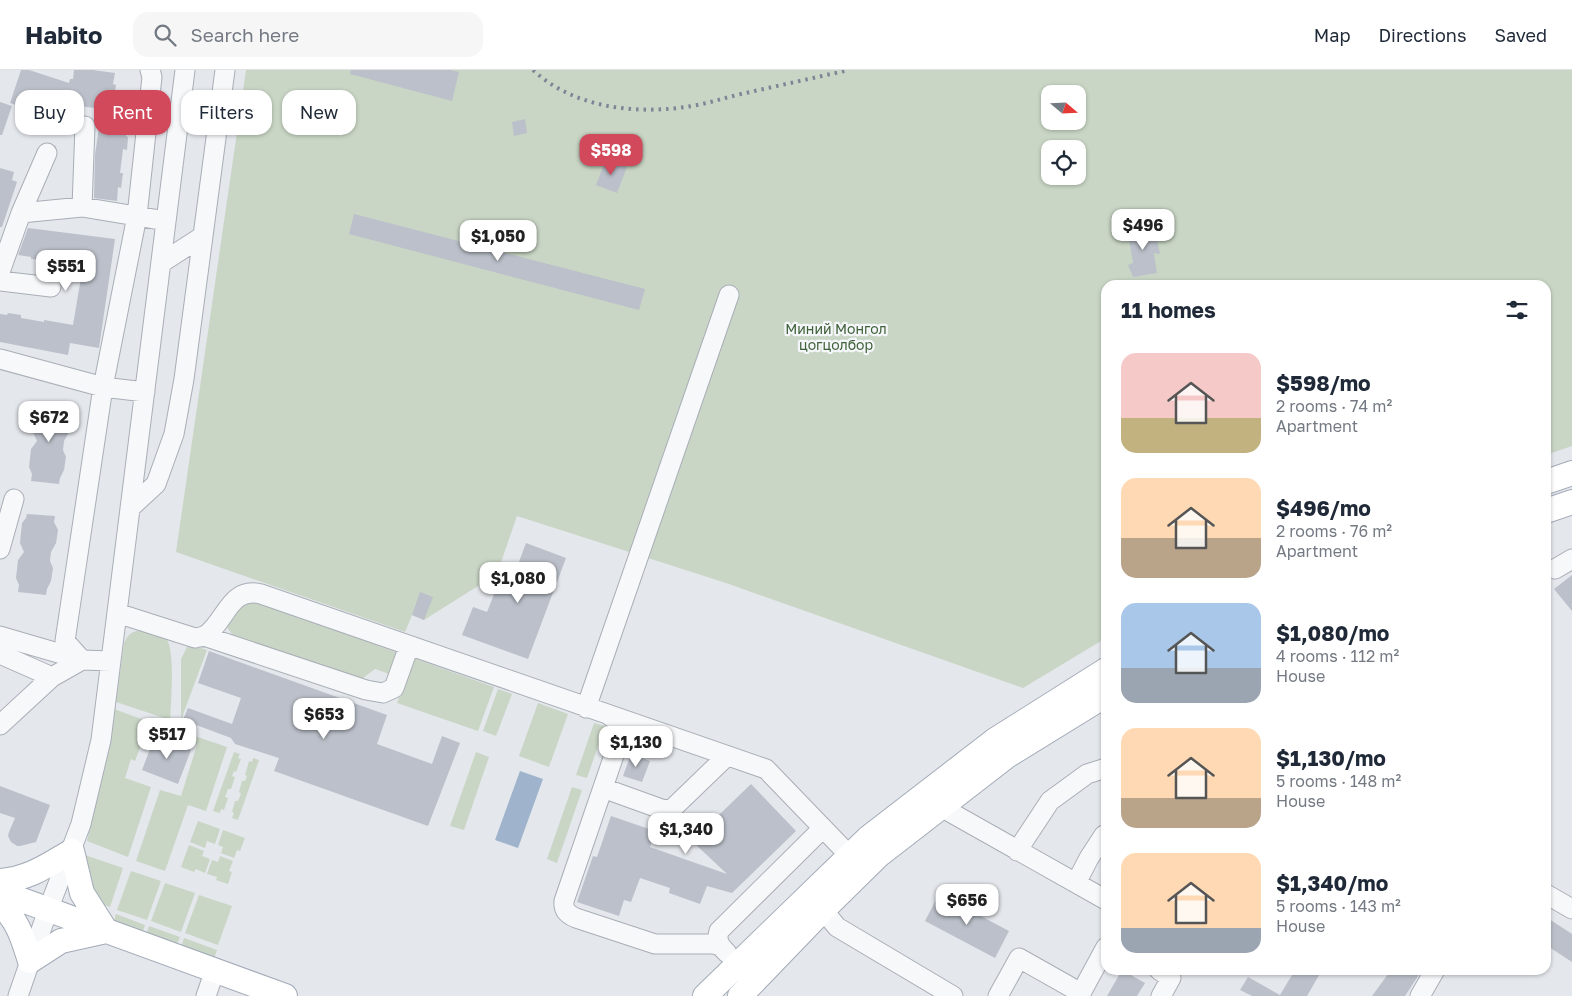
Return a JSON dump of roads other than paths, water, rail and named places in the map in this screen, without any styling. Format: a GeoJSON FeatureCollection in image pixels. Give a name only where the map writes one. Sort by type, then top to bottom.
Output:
{"type":"FeatureCollection","features":[{"type":"Feature","properties":{"kind":"main road"},"geometry":{"type":"LineString","coordinates":[[1551,480],[1572,473]]}},
{"type":"Feature","properties":{"kind":"main road"},"geometry":{"type":"LineString","coordinates":[[1551,508],[1572,502]]}},
{"type":"Feature","properties":{"kind":"main road"},"geometry":{"type":"LineString","coordinates":[[705,996],[868,838],[995,740],[1101,673]]}},
{"type":"Feature","properties":{"kind":"main road"},"geometry":{"type":"LineString","coordinates":[[740,996],[823,910],[880,855],[1007,756],[1101,698]]}},
{"type":"Feature","properties":{"kind":"main road"},"geometry":{"type":"LineString","coordinates":[[0,881],[33,874],[72,851],[82,893],[106,931]]}},
{"type":"Feature","properties":{"kind":"main road"},"geometry":{"type":"LineString","coordinates":[[0,892],[286,996]]}},
{"type":"Feature","properties":{"kind":"main road"},"geometry":{"type":"LineString","coordinates":[[0,904],[10,913],[21,933],[30,961],[61,941],[106,931]]}},
{"type":"Feature","properties":{"kind":"street"},"geometry":{"type":"LineString","coordinates":[[82,660],[65,641],[103,387],[137,216],[152,77],[150,70]]}},
{"type":"Feature","properties":{"kind":"street"},"geometry":{"type":"LineString","coordinates":[[18,996],[81,824],[101,740],[185,70]]}},
{"type":"Feature","properties":{"kind":"street"},"geometry":{"type":"LineString","coordinates":[[130,508],[156,484],[174,434],[184,379],[226,70]]}},
{"type":"Feature","properties":{"kind":"street"},"geometry":{"type":"LineString","coordinates":[[82,207],[85,126]]}},
{"type":"Feature","properties":{"kind":"street"},"geometry":{"type":"LineString","coordinates":[[0,272],[21,213],[48,153]]}},
{"type":"Feature","properties":{"kind":"street"},"geometry":{"type":"LineString","coordinates":[[21,213],[82,207],[166,221]]}},
{"type":"Feature","properties":{"kind":"street"},"geometry":{"type":"LineString","coordinates":[[161,263],[203,236]]}},
{"type":"Feature","properties":{"kind":"street"},"geometry":{"type":"LineString","coordinates":[[0,281],[51,287]]}},
{"type":"Feature","properties":{"kind":"street"},"geometry":{"type":"LineString","coordinates":[[586,708],[729,295]]}},
{"type":"Feature","properties":{"kind":"street"},"geometry":{"type":"LineString","coordinates":[[0,358],[103,387],[145,392]]}},
{"type":"Feature","properties":{"kind":"street"},"geometry":{"type":"LineString","coordinates":[[0,549],[14,499]]}},
{"type":"Feature","properties":{"kind":"street"},"geometry":{"type":"LineString","coordinates":[[1554,569],[1572,559]]}},
{"type":"Feature","properties":{"kind":"street"},"geometry":{"type":"LineString","coordinates":[[117,612],[195,638],[204,636],[210,631],[230,605],[245,593],[253,592],[766,769],[849,855]]}},
{"type":"Feature","properties":{"kind":"street"},"geometry":{"type":"LineString","coordinates":[[0,636],[82,660],[111,661]]}},
{"type":"Feature","properties":{"kind":"street"},"geometry":{"type":"LineString","coordinates":[[204,636],[366,690],[383,693],[394,688],[408,646]]}},
{"type":"Feature","properties":{"kind":"street"},"geometry":{"type":"LineString","coordinates":[[0,654],[52,677]]}},
{"type":"Feature","properties":{"kind":"street"},"geometry":{"type":"LineString","coordinates":[[0,725],[52,677],[82,660]]}},
{"type":"Feature","properties":{"kind":"street"},"geometry":{"type":"LineString","coordinates":[[610,716],[617,721],[622,730],[564,901],[565,911],[576,918],[655,944],[714,944],[720,946]]}},
{"type":"Feature","properties":{"kind":"street"},"geometry":{"type":"LineString","coordinates":[[603,788],[668,810],[673,808],[727,756]]}},
{"type":"Feature","properties":{"kind":"street"},"geometry":{"type":"LineString","coordinates":[[1017,850],[1050,801],[1087,774],[1101,770]]}},
{"type":"Feature","properties":{"kind":"street"},"geometry":{"type":"LineString","coordinates":[[941,807],[1101,897]]}},
{"type":"Feature","properties":{"kind":"street"},"geometry":{"type":"LineString","coordinates":[[738,964],[720,946],[717,939],[720,931],[823,828]]}},
{"type":"Feature","properties":{"kind":"street"},"geometry":{"type":"LineString","coordinates":[[1076,883],[1088,858],[1101,839]]}},
{"type":"Feature","properties":{"kind":"street"},"geometry":{"type":"LineString","coordinates":[[1551,897],[1572,910]]}},
{"type":"Feature","properties":{"kind":"street"},"geometry":{"type":"LineString","coordinates":[[823,910],[837,927],[954,996]]}},
{"type":"Feature","properties":{"kind":"street"},"geometry":{"type":"LineString","coordinates":[[998,996],[1019,958],[1082,993],[1101,957]]}},
{"type":"Feature","properties":{"kind":"street"},"geometry":{"type":"LineString","coordinates":[[206,996],[214,970]]}},
{"type":"Feature","properties":{"kind":"street"},"geometry":{"type":"LineString","coordinates":[[1161,996],[1171,978],[1166,975]]}},
{"type":"Feature","properties":{"kind":"street"},"geometry":{"type":"LineString","coordinates":[[1420,996],[1432,975]]}},
{"type":"Feature","properties":{"kind":"water"},"geometry":{"type":"Polygon","coordinates":[[[520,771],[543,779],[518,848],[495,840],[520,771]]]}},
{"type":"Feature","properties":{"kind":"railway"},"geometry":{"type":"LineString","coordinates":[[533,70],[550,83],[588,101],[608,106],[650,110],[698,105],[849,70]]}},
{"type":"Feature","properties":{"kind":"park label","name":"Миний Монгол цогцолбор"},"geometry":{"type":"Point","coordinates":[836,338]}}]}
